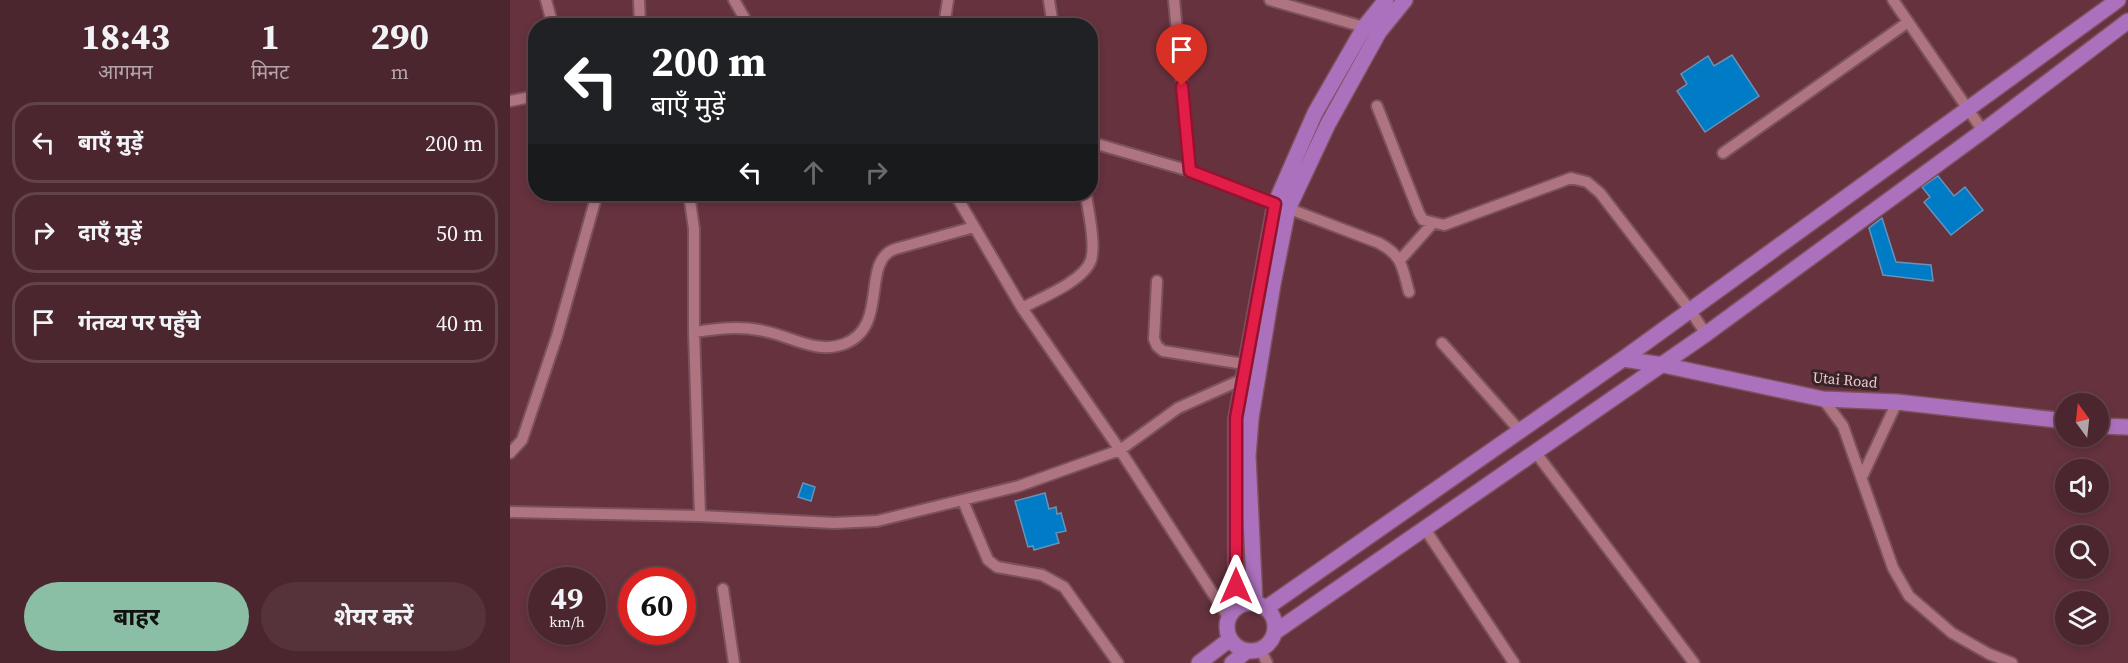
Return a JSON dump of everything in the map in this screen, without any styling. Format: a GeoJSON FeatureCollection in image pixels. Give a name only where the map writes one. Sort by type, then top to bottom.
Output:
{"type":"FeatureCollection","features":[{"type":"Feature","properties":{"kind":"main road"},"geometry":{"type":"LineString","coordinates":[[1258,655],[1237,648],[1229,640],[1226,628],[1232,612],[1236,418],[1250,370],[1281,207],[1315,113],[1372,29],[1386,0]]}},
{"type":"Feature","properties":{"kind":"main road"},"geometry":{"type":"LineString","coordinates":[[1372,29],[1405,0]]}},
{"type":"Feature","properties":{"kind":"main road"},"geometry":{"type":"LineString","coordinates":[[1261,606],[1623,359],[2118,0]]}},
{"type":"Feature","properties":{"kind":"main road"},"geometry":{"type":"LineString","coordinates":[[1232,663],[1258,655],[1270,642],[1275,632],[1663,365],[1983,131],[2128,21]]}},
{"type":"Feature","properties":{"kind":"main road","name":"Utai Road"},"geometry":{"type":"LineString","coordinates":[[1623,359],[1663,365],[1823,399],[1897,402],[2055,421]]}},
{"type":"Feature","properties":{"kind":"main road"},"geometry":{"type":"LineString","coordinates":[[1250,370],[1251,418],[1248,456],[1261,606]]}},
{"type":"Feature","properties":{"kind":"main road"},"geometry":{"type":"LineString","coordinates":[[2109,426],[2128,427]]}},
{"type":"Feature","properties":{"kind":"main road"},"geometry":{"type":"LineString","coordinates":[[1232,612],[1245,603],[1261,606],[1274,619],[1275,632]]}},
{"type":"Feature","properties":{"kind":"main road"},"geometry":{"type":"LineString","coordinates":[[1199,663],[1229,640]]}},
{"type":"Feature","properties":{"kind":"street"},"geometry":{"type":"LineString","coordinates":[[546,0],[551,18]]}},
{"type":"Feature","properties":{"kind":"street"},"geometry":{"type":"LineString","coordinates":[[639,0],[640,18]]}},
{"type":"Feature","properties":{"kind":"street"},"geometry":{"type":"LineString","coordinates":[[734,0],[744,18]]}},
{"type":"Feature","properties":{"kind":"street"},"geometry":{"type":"LineString","coordinates":[[945,18],[948,0]]}},
{"type":"Feature","properties":{"kind":"street"},"geometry":{"type":"LineString","coordinates":[[1049,0],[1052,18]]}},
{"type":"Feature","properties":{"kind":"street"},"geometry":{"type":"LineString","coordinates":[[1174,0],[1190,171]]}},
{"type":"Feature","properties":{"kind":"street"},"geometry":{"type":"LineString","coordinates":[[1270,0],[1372,29]]}},
{"type":"Feature","properties":{"kind":"street"},"geometry":{"type":"LineString","coordinates":[[1893,0],[1983,131]]}},
{"type":"Feature","properties":{"kind":"street"},"geometry":{"type":"LineString","coordinates":[[1723,153],[1908,22]]}},
{"type":"Feature","properties":{"kind":"street"},"geometry":{"type":"LineString","coordinates":[[510,101],[528,98]]}},
{"type":"Feature","properties":{"kind":"street"},"geometry":{"type":"LineString","coordinates":[[1377,106],[1419,213],[1424,220],[1444,225],[1570,178],[1587,182],[1600,193],[1706,334]]}},
{"type":"Feature","properties":{"kind":"street"},"geometry":{"type":"LineString","coordinates":[[1098,144],[1190,171],[1379,243],[1392,250],[1400,260],[1408,292]]}},
{"type":"Feature","properties":{"kind":"street"},"geometry":{"type":"LineString","coordinates":[[510,453],[522,440],[554,347],[595,201]]}},
{"type":"Feature","properties":{"kind":"street"},"geometry":{"type":"LineString","coordinates":[[690,201],[694,229],[694,332],[700,516]]}},
{"type":"Feature","properties":{"kind":"street"},"geometry":{"type":"LineString","coordinates":[[959,201],[1022,308],[1232,612]]}},
{"type":"Feature","properties":{"kind":"street"},"geometry":{"type":"LineString","coordinates":[[1022,308],[1077,278],[1086,270],[1091,259],[1092,248],[1087,201]]}},
{"type":"Feature","properties":{"kind":"street"},"geometry":{"type":"LineString","coordinates":[[1400,260],[1433,223]]}},
{"type":"Feature","properties":{"kind":"street"},"geometry":{"type":"LineString","coordinates":[[694,332],[746,328],[762,330],[816,346],[832,348],[844,344],[858,338],[866,327],[879,263],[884,254],[974,227]]}},
{"type":"Feature","properties":{"kind":"street"},"geometry":{"type":"LineString","coordinates":[[1157,281],[1154,339],[1157,346],[1163,351],[1250,370]]}},
{"type":"Feature","properties":{"kind":"street"},"geometry":{"type":"LineString","coordinates":[[1442,343],[1520,431]]}},
{"type":"Feature","properties":{"kind":"street"},"geometry":{"type":"LineString","coordinates":[[510,512],[700,516],[823,523],[877,521],[1019,486],[1120,450],[1178,408],[1250,370]]}},
{"type":"Feature","properties":{"kind":"street"},"geometry":{"type":"LineString","coordinates":[[1823,399],[1843,426],[1893,568],[1909,596],[1952,633],[1989,654],[2012,663]]}},
{"type":"Feature","properties":{"kind":"street"},"geometry":{"type":"LineString","coordinates":[[1862,477],[1897,402]]}},
{"type":"Feature","properties":{"kind":"street"},"geometry":{"type":"LineString","coordinates":[[1536,453],[1694,663]]}},
{"type":"Feature","properties":{"kind":"street"},"geometry":{"type":"LineString","coordinates":[[963,501],[988,560],[997,567],[1042,575],[1064,586],[1118,663]]}},
{"type":"Feature","properties":{"kind":"street"},"geometry":{"type":"LineString","coordinates":[[1425,529],[1514,663]]}},
{"type":"Feature","properties":{"kind":"street"},"geometry":{"type":"LineString","coordinates":[[723,589],[734,663]]}},
{"type":"Feature","properties":{"kind":"building"},"geometry":{"type":"Polygon","coordinates":[[[1732,55],[1759,96],[1705,132],[1677,91],[1687,84],[1681,74],[1708,56],[1714,66],[1732,55]]]}},
{"type":"Feature","properties":{"kind":"building"},"geometry":{"type":"Polygon","coordinates":[[[1938,176],[1954,196],[1965,187],[1983,210],[1951,235],[1924,202],[1930,197],[1922,187],[1938,176]]]}},
{"type":"Feature","properties":{"kind":"building"},"geometry":{"type":"Polygon","coordinates":[[[1882,218],[1896,262],[1931,265],[1933,281],[1883,275],[1869,228],[1882,218]]]}},
{"type":"Feature","properties":{"kind":"building"},"geometry":{"type":"Polygon","coordinates":[[[803,483],[815,487],[811,501],[798,497],[803,483]]]}},
{"type":"Feature","properties":{"kind":"building"},"geometry":{"type":"Polygon","coordinates":[[[1045,493],[1049,509],[1056,507],[1057,514],[1061,513],[1066,531],[1056,533],[1059,543],[1034,550],[1033,546],[1028,547],[1015,501],[1045,493]]]}},
{"type":"Feature","properties":{"kind":"route"},"geometry":{"type":"LineString","coordinates":[[1182,86],[1190,171],[1275,204],[1236,418],[1236,586]]}}]}
